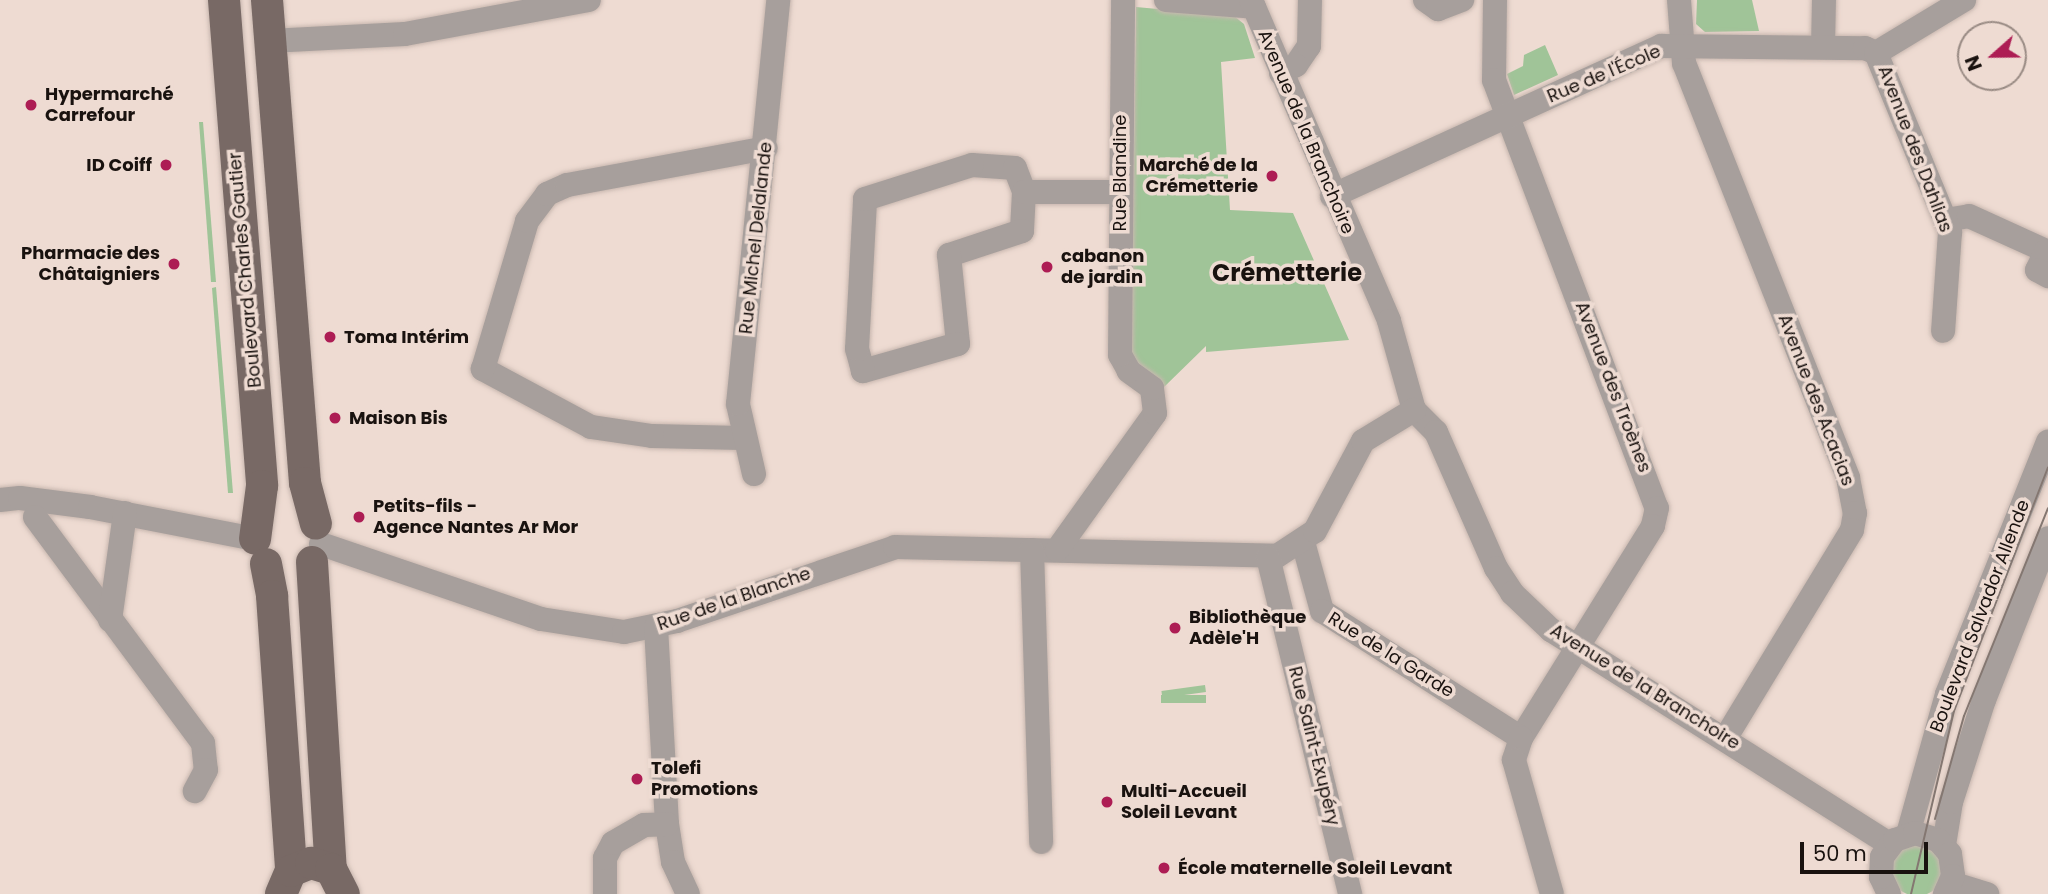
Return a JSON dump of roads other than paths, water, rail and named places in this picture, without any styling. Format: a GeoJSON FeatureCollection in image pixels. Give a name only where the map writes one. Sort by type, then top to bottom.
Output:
{"type":"FeatureCollection","features":[{"type":"Feature","properties":{"kind":"main road","name":"Boulevard Charles Gautier"},"geometry":{"type":"LineString","coordinates":[[224,0],[262,486],[260,552],[272,596],[286,883]]}},
{"type":"Feature","properties":{"kind":"main road"},"geometry":{"type":"LineString","coordinates":[[267,0],[305,483],[316,543],[338,882]]}},
{"type":"Feature","properties":{"kind":"main road"},"geometry":{"type":"LineString","coordinates":[[280,509],[297,509],[316,543],[289,573],[260,552],[261,523],[280,509]]}},
{"type":"Feature","properties":{"kind":"main road"},"geometry":{"type":"LineString","coordinates":[[286,883],[311,863],[338,882]]}},
{"type":"Feature","properties":{"kind":"street"},"geometry":{"type":"LineString","coordinates":[[270,41],[405,34],[589,0]]}},
{"type":"Feature","properties":{"kind":"street","name":"Rue Michel Delalande"},"geometry":{"type":"LineString","coordinates":[[754,474],[742,438],[738,404],[766,148],[778,0]]}},
{"type":"Feature","properties":{"kind":"street","name":"Rue Blandine"},"geometry":{"type":"LineString","coordinates":[[1057,550],[1155,414],[1152,388],[1129,372],[1120,355],[1119,192],[1123,0]]}},
{"type":"Feature","properties":{"kind":"street"},"geometry":{"type":"LineString","coordinates":[[1166,0],[1252,4]]}},
{"type":"Feature","properties":{"kind":"street"},"geometry":{"type":"LineString","coordinates":[[1281,73],[1296,65],[1309,46],[1310,0]]}},
{"type":"Feature","properties":{"kind":"street"},"geometry":{"type":"LineString","coordinates":[[1425,0],[1438,9],[1462,0]]}},
{"type":"Feature","properties":{"kind":"street","name":"Avenue des Troènes"},"geometry":{"type":"LineString","coordinates":[[1495,0],[1494,80],[1506,117],[1657,503],[1653,526],[1580,649]]}},
{"type":"Feature","properties":{"kind":"street"},"geometry":{"type":"LineString","coordinates":[[1679,0],[1679,45]]}},
{"type":"Feature","properties":{"kind":"street"},"geometry":{"type":"LineString","coordinates":[[1823,47],[1824,0]]}},
{"type":"Feature","properties":{"kind":"street"},"geometry":{"type":"LineString","coordinates":[[1876,53],[1964,0]]}},
{"type":"Feature","properties":{"kind":"street","name":"Avenue de la Branchoire"},"geometry":{"type":"LineString","coordinates":[[1252,4],[1332,196],[1389,321],[1414,410],[1436,432],[1503,582],[1536,618],[1580,649],[1726,737],[1893,848],[1926,834],[1944,845]]}},
{"type":"Feature","properties":{"kind":"street","name":"Avenue des Acacias"},"geometry":{"type":"LineString","coordinates":[[1679,45],[1847,478],[1855,513],[1852,530],[1726,737]]}},
{"type":"Feature","properties":{"kind":"street","name":"Rue de l'École"},"geometry":{"type":"LineString","coordinates":[[1332,196],[1661,46],[1864,48],[1876,53]]}},
{"type":"Feature","properties":{"kind":"street","name":"Avenue des Dahlias"},"geometry":{"type":"LineString","coordinates":[[1876,53],[1950,232],[1943,331]]}},
{"type":"Feature","properties":{"kind":"street"},"geometry":{"type":"LineString","coordinates":[[742,438],[652,436],[591,427],[483,369],[527,221],[547,194],[567,185],[766,148]]}},
{"type":"Feature","properties":{"kind":"street"},"geometry":{"type":"LineString","coordinates":[[972,164],[1015,168],[1024,192],[1022,231],[949,255],[958,344],[863,371],[857,349],[865,199],[972,164]]}},
{"type":"Feature","properties":{"kind":"street"},"geometry":{"type":"LineString","coordinates":[[1024,192],[1119,192]]}},
{"type":"Feature","properties":{"kind":"street"},"geometry":{"type":"LineString","coordinates":[[1945,220],[1969,216],[2046,251],[2037,270],[2048,276]]}},
{"type":"Feature","properties":{"kind":"street","name":"Rue de la Blanche"},"geometry":{"type":"LineString","coordinates":[[316,543],[541,619],[624,632],[656,627],[895,547],[1268,557],[1303,542],[1323,519],[1363,441],[1414,410]]}},
{"type":"Feature","properties":{"kind":"street","name":"Boulevard Salvador Allende"},"geometry":{"type":"LineString","coordinates":[[1893,848],[1947,694],[2048,441]]}},
{"type":"Feature","properties":{"kind":"street"},"geometry":{"type":"LineString","coordinates":[[0,500],[37,499],[125,513],[260,552]]}},
{"type":"Feature","properties":{"kind":"street"},"geometry":{"type":"LineString","coordinates":[[110,620],[125,513]]}},
{"type":"Feature","properties":{"kind":"street"},"geometry":{"type":"LineString","coordinates":[[35,517],[203,743],[206,770],[195,791]]}},
{"type":"Feature","properties":{"kind":"street","name":"Boulevard Salvador Allende"},"geometry":{"type":"LineString","coordinates":[[1944,845],[1951,802],[1984,700],[2048,538]]}},
{"type":"Feature","properties":{"kind":"street","name":"Rue de la Garde"},"geometry":{"type":"LineString","coordinates":[[1303,542],[1322,611],[1521,738]]}},
{"type":"Feature","properties":{"kind":"street"},"geometry":{"type":"LineString","coordinates":[[1032,550],[1041,842]]}},
{"type":"Feature","properties":{"kind":"street","name":"Rue Saint-Exupéry"},"geometry":{"type":"LineString","coordinates":[[1268,557],[1350,894]]}},
{"type":"Feature","properties":{"kind":"street"},"geometry":{"type":"LineString","coordinates":[[1284,621],[1322,611]]}},
{"type":"Feature","properties":{"kind":"street"},"geometry":{"type":"LineString","coordinates":[[656,627],[667,824],[673,862],[688,894]]}},
{"type":"Feature","properties":{"kind":"street"},"geometry":{"type":"LineString","coordinates":[[1552,894],[1514,760],[1521,738],[1580,649]]}},
{"type":"Feature","properties":{"kind":"street"},"geometry":{"type":"LineString","coordinates":[[605,894],[605,858],[613,843],[644,825],[667,824]]}},
{"type":"Feature","properties":{"kind":"street"},"geometry":{"type":"LineString","coordinates":[[1944,845],[1953,865],[1948,888],[1987,894]]}},
{"type":"Feature","properties":{"kind":"street"},"geometry":{"type":"LineString","coordinates":[[1889,894],[1893,848]]}},
{"type":"Feature","properties":{"kind":"tram line"},"geometry":{"type":"LineString","coordinates":[[1911,894],[1954,711],[2048,468]]}},
{"type":"Feature","properties":{"kind":"tram line"},"geometry":{"type":"LineString","coordinates":[[1935,819],[1964,716],[2048,508]]}},
{"type":"Feature","properties":{"kind":"place","name":"Hypermarché Carrefour"},"geometry":{"type":"Point","coordinates":[31,105]}},
{"type":"Feature","properties":{"kind":"place","name":"ID Coiff"},"geometry":{"type":"Point","coordinates":[166,165]}},
{"type":"Feature","properties":{"kind":"place","name":"Marché de la Crémetterie"},"geometry":{"type":"Point","coordinates":[1272,176]}},
{"type":"Feature","properties":{"kind":"place","name":"Pharmacie des Châtaigniers"},"geometry":{"type":"Point","coordinates":[174,264]}},
{"type":"Feature","properties":{"kind":"place","name":"cabanon de jardin"},"geometry":{"type":"Point","coordinates":[1047,267]}},
{"type":"Feature","properties":{"kind":"place","name":"Toma Intérim"},"geometry":{"type":"Point","coordinates":[330,337]}},
{"type":"Feature","properties":{"kind":"place","name":"Maison Bis"},"geometry":{"type":"Point","coordinates":[335,418]}},
{"type":"Feature","properties":{"kind":"place","name":"Petits-fils - Agence Nantes Ar Mor"},"geometry":{"type":"Point","coordinates":[359,517]}},
{"type":"Feature","properties":{"kind":"place","name":"Bibliothèque Adèle'H"},"geometry":{"type":"Point","coordinates":[1175,628]}},
{"type":"Feature","properties":{"kind":"place","name":"Tolefi Promotions"},"geometry":{"type":"Point","coordinates":[637,779]}},
{"type":"Feature","properties":{"kind":"place","name":"Multi-Accueil Soleil Levant"},"geometry":{"type":"Point","coordinates":[1107,802]}},
{"type":"Feature","properties":{"kind":"place","name":"École maternelle Soleil Levant"},"geometry":{"type":"Point","coordinates":[1164,868]}},
{"type":"Feature","properties":{"kind":"district","name":"Crémetterie"},"geometry":{"type":"Point","coordinates":[1287,273]}}]}
